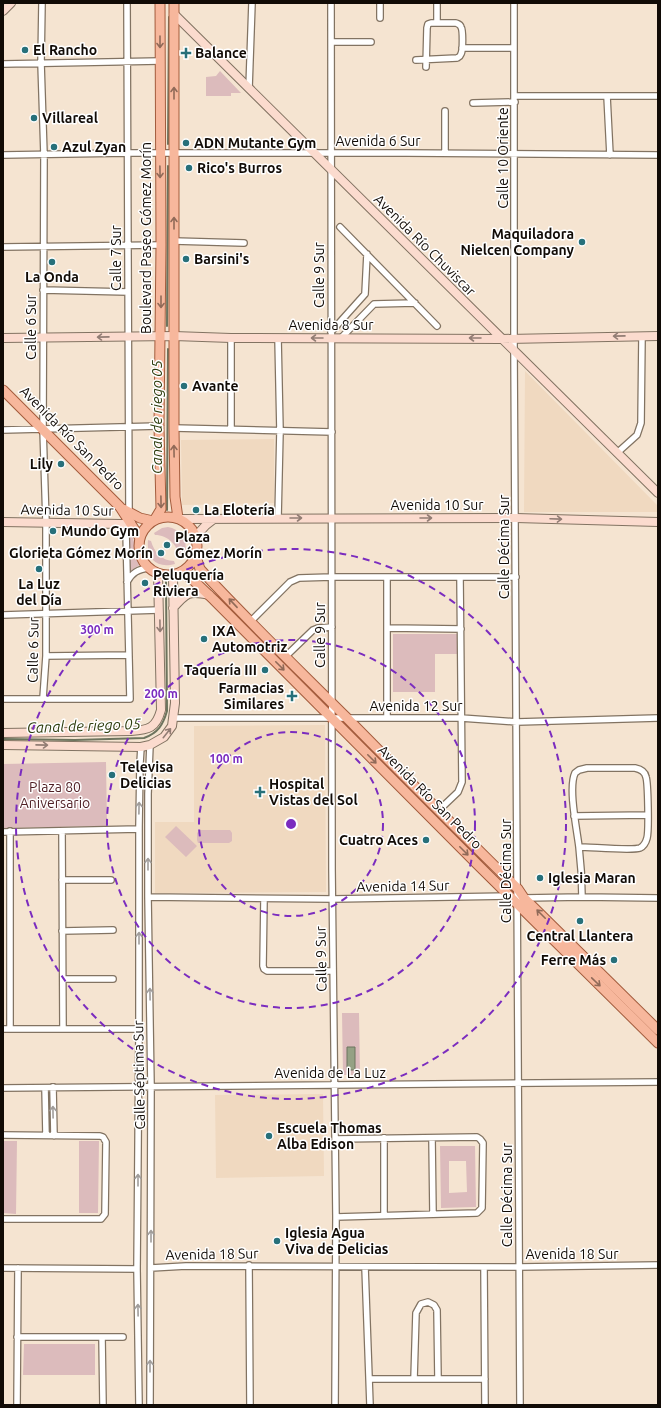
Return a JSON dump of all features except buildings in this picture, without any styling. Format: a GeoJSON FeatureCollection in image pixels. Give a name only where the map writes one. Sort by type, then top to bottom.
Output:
{"type":"FeatureCollection","features":[{"type":"Feature","properties":{"kind":"main road"},"geometry":{"type":"LineString","coordinates":[[3,11],[11,3]]}},
{"type":"Feature","properties":{"kind":"main road","name":"Boulevard Paseo Gómez Morín"},"geometry":{"type":"LineString","coordinates":[[154,520],[161,509],[159,426],[161,336],[160,3]]}},
{"type":"Feature","properties":{"kind":"main road"},"geometry":{"type":"LineString","coordinates":[[165,3],[174,14]]}},
{"type":"Feature","properties":{"kind":"main road","name":"Boulevard Paseo Gómez Morín"},"geometry":{"type":"LineString","coordinates":[[174,3],[174,428],[175,497],[179,518]]}},
{"type":"Feature","properties":{"kind":"main road","name":"Avenida Río Chuviscar"},"geometry":{"type":"LineString","coordinates":[[174,14],[658,494]]}},
{"type":"Feature","properties":{"kind":"main road","name":"Avenida 8 Sur"},"geometry":{"type":"LineString","coordinates":[[3,338],[161,336],[278,338],[332,335],[341,338],[502,339],[658,336]]}},
{"type":"Feature","properties":{"kind":"main road","name":"Avenida Río San Pedro"},"geometry":{"type":"LineString","coordinates":[[3,390],[120,507],[140,538],[140,554],[149,568]]}},
{"type":"Feature","properties":{"kind":"main road","name":"Avenida Río San Pedro"},"geometry":{"type":"LineString","coordinates":[[120,507],[145,519],[154,520],[162,517],[179,518]]}},
{"type":"Feature","properties":{"kind":"main road"},"geometry":{"type":"LineString","coordinates":[[149,568],[166,575],[177,574],[187,568],[196,557],[198,550],[196,536],[188,523],[179,518]]}},
{"type":"Feature","properties":{"kind":"main road","name":"Avenida 10 Sur"},"geometry":{"type":"LineString","coordinates":[[179,518],[516,518],[658,522]]}},
{"type":"Feature","properties":{"kind":"main road"},"geometry":{"type":"LineString","coordinates":[[196,536],[206,524],[215,518]]}},
{"type":"Feature","properties":{"kind":"main road"},"geometry":{"type":"LineString","coordinates":[[140,538],[147,525],[154,520]]}},
{"type":"Feature","properties":{"kind":"main road","name":"Avenida 10 Sur"},"geometry":{"type":"LineString","coordinates":[[3,522],[131,523]]}},
{"type":"Feature","properties":{"kind":"main road","name":"Avenida Río San Pedro"},"geometry":{"type":"LineString","coordinates":[[196,557],[200,568],[250,622],[347,718],[658,1043]]}},
{"type":"Feature","properties":{"kind":"main road"},"geometry":{"type":"LineString","coordinates":[[3,733],[131,731],[146,730],[151,728],[156,723],[161,710],[158,573]]}},
{"type":"Feature","properties":{"kind":"main road"},"geometry":{"type":"LineString","coordinates":[[3,745],[141,747],[158,741],[168,733],[174,718],[175,703],[173,608],[177,574]]}},
{"type":"Feature","properties":{"kind":"main road","name":"Avenida Río San Pedro"},"geometry":{"type":"LineString","coordinates":[[177,574],[192,580],[208,595],[332,718],[517,897],[658,1030]]}},
{"type":"Feature","properties":{"kind":"main road"},"geometry":{"type":"LineString","coordinates":[[173,608],[180,599],[190,592],[208,595]]}},
{"type":"Feature","properties":{"kind":"street","name":"Calle 6 Sur"},"geometry":{"type":"LineString","coordinates":[[42,3],[41,63],[44,155],[42,246],[44,290],[43,429],[46,522],[46,656],[43,698]]}},
{"type":"Feature","properties":{"kind":"street","name":"Calle 7 Sur"},"geometry":{"type":"LineString","coordinates":[[127,3],[129,512]]}},
{"type":"Feature","properties":{"kind":"street"},"geometry":{"type":"LineString","coordinates":[[249,88],[252,3]]}},
{"type":"Feature","properties":{"kind":"street","name":"Calle 9 Sur"},"geometry":{"type":"LineString","coordinates":[[331,3],[333,971],[336,1139],[335,1405]]}},
{"type":"Feature","properties":{"kind":"street"},"geometry":{"type":"LineString","coordinates":[[380,3],[380,18]]}},
{"type":"Feature","properties":{"kind":"street"},"geometry":{"type":"LineString","coordinates":[[437,3],[437,23]]}},
{"type":"Feature","properties":{"kind":"street","name":"Calle 10 Oriente"},"geometry":{"type":"LineString","coordinates":[[514,3],[515,338]]}},
{"type":"Feature","properties":{"kind":"street"},"geometry":{"type":"LineString","coordinates":[[416,60],[426,60],[459,58],[462,48],[462,30],[460,25],[456,22],[428,24],[426,60],[426,67]]}},
{"type":"Feature","properties":{"kind":"street"},"geometry":{"type":"LineString","coordinates":[[331,42],[371,42]]}},
{"type":"Feature","properties":{"kind":"street"},"geometry":{"type":"LineString","coordinates":[[462,48],[514,48]]}},
{"type":"Feature","properties":{"kind":"street"},"geometry":{"type":"LineString","coordinates":[[3,64],[160,61]]}},
{"type":"Feature","properties":{"kind":"street"},"geometry":{"type":"LineString","coordinates":[[607,96],[610,155]]}},
{"type":"Feature","properties":{"kind":"street"},"geometry":{"type":"LineString","coordinates":[[473,103],[515,99],[658,96]]}},
{"type":"Feature","properties":{"kind":"street"},"geometry":{"type":"LineString","coordinates":[[445,110],[446,153]]}},
{"type":"Feature","properties":{"kind":"street","name":"Avenida 6 Sur"},"geometry":{"type":"LineString","coordinates":[[3,156],[314,153],[658,155]]}},
{"type":"Feature","properties":{"kind":"street"},"geometry":{"type":"LineString","coordinates":[[340,227],[438,326]]}},
{"type":"Feature","properties":{"kind":"street"},"geometry":{"type":"LineString","coordinates":[[174,241],[244,243]]}},
{"type":"Feature","properties":{"kind":"street"},"geometry":{"type":"LineString","coordinates":[[3,247],[161,245]]}},
{"type":"Feature","properties":{"kind":"street"},"geometry":{"type":"LineString","coordinates":[[332,335],[365,294],[367,254]]}},
{"type":"Feature","properties":{"kind":"street"},"geometry":{"type":"LineString","coordinates":[[44,290],[128,292]]}},
{"type":"Feature","properties":{"kind":"street"},"geometry":{"type":"LineString","coordinates":[[341,338],[374,304],[415,303]]}},
{"type":"Feature","properties":{"kind":"street"},"geometry":{"type":"LineString","coordinates":[[617,453],[637,435],[641,423],[642,336]]}},
{"type":"Feature","properties":{"kind":"street"},"geometry":{"type":"LineString","coordinates":[[231,338],[231,430]]}},
{"type":"Feature","properties":{"kind":"street"},"geometry":{"type":"LineString","coordinates":[[278,338],[280,431],[278,518]]}},
{"type":"Feature","properties":{"kind":"street","name":"Calle Décima Sur"},"geometry":{"type":"LineString","coordinates":[[515,338],[520,1405]]}},
{"type":"Feature","properties":{"kind":"street"},"geometry":{"type":"LineString","coordinates":[[3,430],[159,426]]}},
{"type":"Feature","properties":{"kind":"street"},"geometry":{"type":"LineString","coordinates":[[174,428],[332,432]]}},
{"type":"Feature","properties":{"kind":"street"},"geometry":{"type":"LineString","coordinates":[[3,699],[130,699],[126,531],[131,523]]}},
{"type":"Feature","properties":{"kind":"street"},"geometry":{"type":"LineString","coordinates":[[127,583],[134,573],[141,569],[149,568]]}},
{"type":"Feature","properties":{"kind":"street"},"geometry":{"type":"LineString","coordinates":[[387,577],[387,717]]}},
{"type":"Feature","properties":{"kind":"street"},"geometry":{"type":"LineString","coordinates":[[438,812],[458,792],[462,785],[460,577]]}},
{"type":"Feature","properties":{"kind":"street"},"geometry":{"type":"LineString","coordinates":[[250,622],[293,580],[299,578],[516,577]]}},
{"type":"Feature","properties":{"kind":"street"},"geometry":{"type":"LineString","coordinates":[[3,615],[159,610]]}},
{"type":"Feature","properties":{"kind":"street"},"geometry":{"type":"LineString","coordinates":[[285,657],[313,630],[332,627]]}},
{"type":"Feature","properties":{"kind":"street"},"geometry":{"type":"LineString","coordinates":[[388,628],[461,629]]}},
{"type":"Feature","properties":{"kind":"street"},"geometry":{"type":"LineString","coordinates":[[46,656],[129,655]]}},
{"type":"Feature","properties":{"kind":"street","name":"Avenida 12 Sur"},"geometry":{"type":"LineString","coordinates":[[174,718],[387,717],[461,718],[517,722],[658,718]]}},
{"type":"Feature","properties":{"kind":"street","name":"Calle Séptima Sur"},"geometry":{"type":"LineString","coordinates":[[150,745],[148,897],[152,1086],[150,1405]]}},
{"type":"Feature","properties":{"kind":"street","name":"Calle Séptima Sur"},"geometry":{"type":"LineString","coordinates":[[139,1405],[137,1269],[139,829],[141,747]]}},
{"type":"Feature","properties":{"kind":"street"},"geometry":{"type":"LineString","coordinates":[[579,847],[632,849],[644,845],[647,838],[648,816],[646,777],[642,770],[635,768],[587,768],[577,771],[573,776],[574,816],[579,847],[582,897]]}},
{"type":"Feature","properties":{"kind":"street"},"geometry":{"type":"LineString","coordinates":[[574,816],[648,816]]}},
{"type":"Feature","properties":{"kind":"street"},"geometry":{"type":"LineString","coordinates":[[3,832],[139,829]]}},
{"type":"Feature","properties":{"kind":"street"},"geometry":{"type":"LineString","coordinates":[[10,831],[10,1028]]}},
{"type":"Feature","properties":{"kind":"street"},"geometry":{"type":"LineString","coordinates":[[62,831],[63,1029]]}},
{"type":"Feature","properties":{"kind":"street"},"geometry":{"type":"LineString","coordinates":[[62,880],[111,880]]}},
{"type":"Feature","properties":{"kind":"street","name":"Avenida 14 Sur"},"geometry":{"type":"LineString","coordinates":[[148,897],[264,899],[517,897],[658,898]]}},
{"type":"Feature","properties":{"kind":"street"},"geometry":{"type":"LineString","coordinates":[[264,899],[264,969],[268,971],[333,971]]}},
{"type":"Feature","properties":{"kind":"street"},"geometry":{"type":"LineString","coordinates":[[62,931],[113,930]]}},
{"type":"Feature","properties":{"kind":"street"},"geometry":{"type":"LineString","coordinates":[[63,979],[113,979]]}},
{"type":"Feature","properties":{"kind":"street"},"geometry":{"type":"LineString","coordinates":[[3,1029],[139,1029]]}},
{"type":"Feature","properties":{"kind":"street","name":"Avenida de La Luz"},"geometry":{"type":"LineString","coordinates":[[3,1088],[658,1082]]}},
{"type":"Feature","properties":{"kind":"street"},"geometry":{"type":"LineString","coordinates":[[45,1088],[46,1136]]}},
{"type":"Feature","properties":{"kind":"street"},"geometry":{"type":"LineString","coordinates":[[53,1088],[54,1136]]}},
{"type":"Feature","properties":{"kind":"street"},"geometry":{"type":"LineString","coordinates":[[3,1135],[100,1136],[105,1139],[106,1142],[105,1216],[101,1219],[3,1219]]}},
{"type":"Feature","properties":{"kind":"street"},"geometry":{"type":"LineString","coordinates":[[384,1138],[384,1215]]}},
{"type":"Feature","properties":{"kind":"street"},"geometry":{"type":"LineString","coordinates":[[432,1138],[434,1214]]}},
{"type":"Feature","properties":{"kind":"street"},"geometry":{"type":"LineString","coordinates":[[336,1139],[477,1138],[483,1143],[482,1208],[477,1213],[336,1217]]}},
{"type":"Feature","properties":{"kind":"street","name":"Avenida 18 Sur"},"geometry":{"type":"LineString","coordinates":[[151,1268],[186,1266],[658,1266]]}},
{"type":"Feature","properties":{"kind":"street"},"geometry":{"type":"LineString","coordinates":[[249,1266],[250,1405]]}},
{"type":"Feature","properties":{"kind":"street"},"geometry":{"type":"LineString","coordinates":[[365,1267],[370,1405]]}},
{"type":"Feature","properties":{"kind":"street"},"geometry":{"type":"LineString","coordinates":[[484,1267],[485,1405]]}},
{"type":"Feature","properties":{"kind":"street"},"geometry":{"type":"LineString","coordinates":[[3,1268],[137,1269]]}},
{"type":"Feature","properties":{"kind":"street"},"geometry":{"type":"LineString","coordinates":[[17,1405],[18,1268]]}},
{"type":"Feature","properties":{"kind":"street"},"geometry":{"type":"LineString","coordinates":[[414,1379],[416,1313],[421,1304],[428,1302],[434,1305],[436,1310],[438,1379]]}},
{"type":"Feature","properties":{"kind":"street"},"geometry":{"type":"LineString","coordinates":[[17,1337],[123,1337]]}},
{"type":"Feature","properties":{"kind":"street"},"geometry":{"type":"LineString","coordinates":[[102,1337],[103,1405]]}},
{"type":"Feature","properties":{"kind":"street"},"geometry":{"type":"LineString","coordinates":[[369,1379],[485,1379]]}},
{"type":"Feature","properties":{"kind":"shaded area"},"geometry":{"type":"Polygon","coordinates":[[[525,371],[658,506],[658,512],[524,512],[525,371]]]}},
{"type":"Feature","properties":{"kind":"shaded area"},"geometry":{"type":"Polygon","coordinates":[[[274,439],[274,503],[182,505],[181,440],[274,439]]]}},
{"type":"Feature","properties":{"kind":"shaded area"},"geometry":{"type":"Polygon","coordinates":[[[325,725],[326,892],[155,893],[155,822],[194,822],[194,726],[325,725]]]}},
{"type":"Feature","properties":{"kind":"shaded area"},"geometry":{"type":"Polygon","coordinates":[[[347,1047],[355,1047],[355,1070],[347,1070],[347,1047]]]}},
{"type":"Feature","properties":{"kind":"shaded area","name":"Escuela Thomas Alba Edison"},"geometry":{"type":"Polygon","coordinates":[[[323,1094],[324,1176],[216,1178],[215,1095],[323,1094]]]}},
{"type":"Feature","properties":{"kind":"green space"},"geometry":{"type":"Polygon","coordinates":[[[220,71],[241,93],[231,93],[231,96],[206,96],[206,77],[216,76],[220,71]]]}},
{"type":"Feature","properties":{"kind":"green space"},"geometry":{"type":"Polygon","coordinates":[[[168,527],[178,531],[184,537],[186,546],[184,556],[180,557],[177,548],[168,539],[160,535],[155,535],[154,533],[162,528],[168,527]]]}},
{"type":"Feature","properties":{"kind":"green space"},"geometry":{"type":"Polygon","coordinates":[[[129,529],[141,564],[129,572],[129,529]]]}},
{"type":"Feature","properties":{"kind":"green space"},"geometry":{"type":"Polygon","coordinates":[[[148,540],[151,541],[154,549],[162,558],[174,561],[175,564],[163,565],[154,561],[149,552],[148,540]]]}},
{"type":"Feature","properties":{"kind":"green space"},"geometry":{"type":"Polygon","coordinates":[[[393,634],[458,634],[458,654],[435,654],[435,692],[393,692],[393,634]]]}},
{"type":"Feature","properties":{"kind":"green space","name":"Plaza 80 Aniversario"},"geometry":{"type":"Polygon","coordinates":[[[106,762],[107,826],[3,828],[3,764],[106,762]]]}},
{"type":"Feature","properties":{"kind":"green space"},"geometry":{"type":"Polygon","coordinates":[[[176,826],[197,846],[186,857],[165,837],[176,826]]]}},
{"type":"Feature","properties":{"kind":"green space"},"geometry":{"type":"Polygon","coordinates":[[[200,830],[230,830],[232,833],[232,841],[229,843],[198,843],[197,833],[200,830]]]}},
{"type":"Feature","properties":{"kind":"green space"},"geometry":{"type":"Polygon","coordinates":[[[342,1013],[359,1013],[360,1075],[343,1075],[342,1013]]]}},
{"type":"Feature","properties":{"kind":"green space"},"geometry":{"type":"Polygon","coordinates":[[[3,1141],[17,1141],[16,1214],[3,1213],[3,1141]]]}},
{"type":"Feature","properties":{"kind":"green space"},"geometry":{"type":"Polygon","coordinates":[[[79,1141],[99,1141],[98,1213],[79,1213],[79,1141]]]}},
{"type":"Feature","properties":{"kind":"green space"},"geometry":{"type":"Polygon","coordinates":[[[440,1146],[475,1146],[476,1207],[441,1208],[440,1146]],[[449,1161],[449,1193],[467,1192],[466,1161],[449,1161]]]}},
{"type":"Feature","properties":{"kind":"green space"},"geometry":{"type":"Polygon","coordinates":[[[24,1344],[95,1344],[95,1375],[23,1375],[24,1344]]]}},
{"type":"Feature","properties":{"kind":"waterway"},"geometry":{"type":"LineString","coordinates":[[168,144],[169,17]]}},
{"type":"Feature","properties":{"kind":"waterway"},"geometry":{"type":"LineString","coordinates":[[167,326],[168,166]]}},
{"type":"Feature","properties":{"kind":"waterway","name":"Canal de riego 05"},"geometry":{"type":"LineString","coordinates":[[167,510],[168,349]]}},
{"type":"Feature","properties":{"kind":"waterway","name":"Canal de riego 05"},"geometry":{"type":"LineString","coordinates":[[3,739],[75,740],[144,738],[153,734],[162,724],[167,711],[166,582]]}},
{"type":"Feature","properties":{"kind":"place","name":"El Rancho"},"geometry":{"type":"Point","coordinates":[25,50]}},
{"type":"Feature","properties":{"kind":"place","name":"Balance"},"geometry":{"type":"Point","coordinates":[186,53]}},
{"type":"Feature","properties":{"kind":"place","name":"Villareal"},"geometry":{"type":"Point","coordinates":[34,118]}},
{"type":"Feature","properties":{"kind":"place","name":"ADN Mutante Gym"},"geometry":{"type":"Point","coordinates":[186,143]}},
{"type":"Feature","properties":{"kind":"place","name":"Azul Zyan"},"geometry":{"type":"Point","coordinates":[54,147]}},
{"type":"Feature","properties":{"kind":"place","name":"Rico's Burros"},"geometry":{"type":"Point","coordinates":[189,168]}},
{"type":"Feature","properties":{"kind":"place","name":"Maquiladora Nielcen Company"},"geometry":{"type":"Point","coordinates":[582,242]}},
{"type":"Feature","properties":{"kind":"place","name":"Barsini's"},"geometry":{"type":"Point","coordinates":[186,259]}},
{"type":"Feature","properties":{"kind":"place","name":"La Onda"},"geometry":{"type":"Point","coordinates":[52,262]}},
{"type":"Feature","properties":{"kind":"place","name":"Avante"},"geometry":{"type":"Point","coordinates":[184,386]}},
{"type":"Feature","properties":{"kind":"place","name":"Lily"},"geometry":{"type":"Point","coordinates":[61,464]}},
{"type":"Feature","properties":{"kind":"place","name":"La Elotería"},"geometry":{"type":"Point","coordinates":[196,510]}},
{"type":"Feature","properties":{"kind":"place","name":"Mundo Gym"},"geometry":{"type":"Point","coordinates":[53,531]}},
{"type":"Feature","properties":{"kind":"place","name":"Plaza Gómez Morín"},"geometry":{"type":"Point","coordinates":[167,545]}},
{"type":"Feature","properties":{"kind":"place","name":"Glorieta Gómez Morín"},"geometry":{"type":"Point","coordinates":[161,553]}},
{"type":"Feature","properties":{"kind":"place","name":"La Luz del Día"},"geometry":{"type":"Point","coordinates":[39,569]}},
{"type":"Feature","properties":{"kind":"place","name":"Peluquería Riviera"},"geometry":{"type":"Point","coordinates":[145,583]}},
{"type":"Feature","properties":{"kind":"place","name":"IXA Automotriz"},"geometry":{"type":"Point","coordinates":[204,639]}},
{"type":"Feature","properties":{"kind":"place","name":"Taquería III"},"geometry":{"type":"Point","coordinates":[265,670]}},
{"type":"Feature","properties":{"kind":"place","name":"Farmacias Similares"},"geometry":{"type":"Point","coordinates":[292,696]}},
{"type":"Feature","properties":{"kind":"place","name":"Televisa Delicias"},"geometry":{"type":"Point","coordinates":[112,775]}},
{"type":"Feature","properties":{"kind":"place","name":"Hospital Vistas del Sol"},"geometry":{"type":"Point","coordinates":[260,792]}},
{"type":"Feature","properties":{"kind":"place","name":"Cuatro Aces"},"geometry":{"type":"Point","coordinates":[426,840]}},
{"type":"Feature","properties":{"kind":"place","name":"Iglesia Maran"},"geometry":{"type":"Point","coordinates":[540,878]}},
{"type":"Feature","properties":{"kind":"place","name":"Central Llantera"},"geometry":{"type":"Point","coordinates":[580,921]}},
{"type":"Feature","properties":{"kind":"place","name":"Ferre Más"},"geometry":{"type":"Point","coordinates":[614,960]}},
{"type":"Feature","properties":{"kind":"place","name":"Escuela Thomas Alba Edison"},"geometry":{"type":"Point","coordinates":[269,1136]}},
{"type":"Feature","properties":{"kind":"place","name":"Iglesia Agua Viva de Delicias"},"geometry":{"type":"Point","coordinates":[277,1241]}}]}
